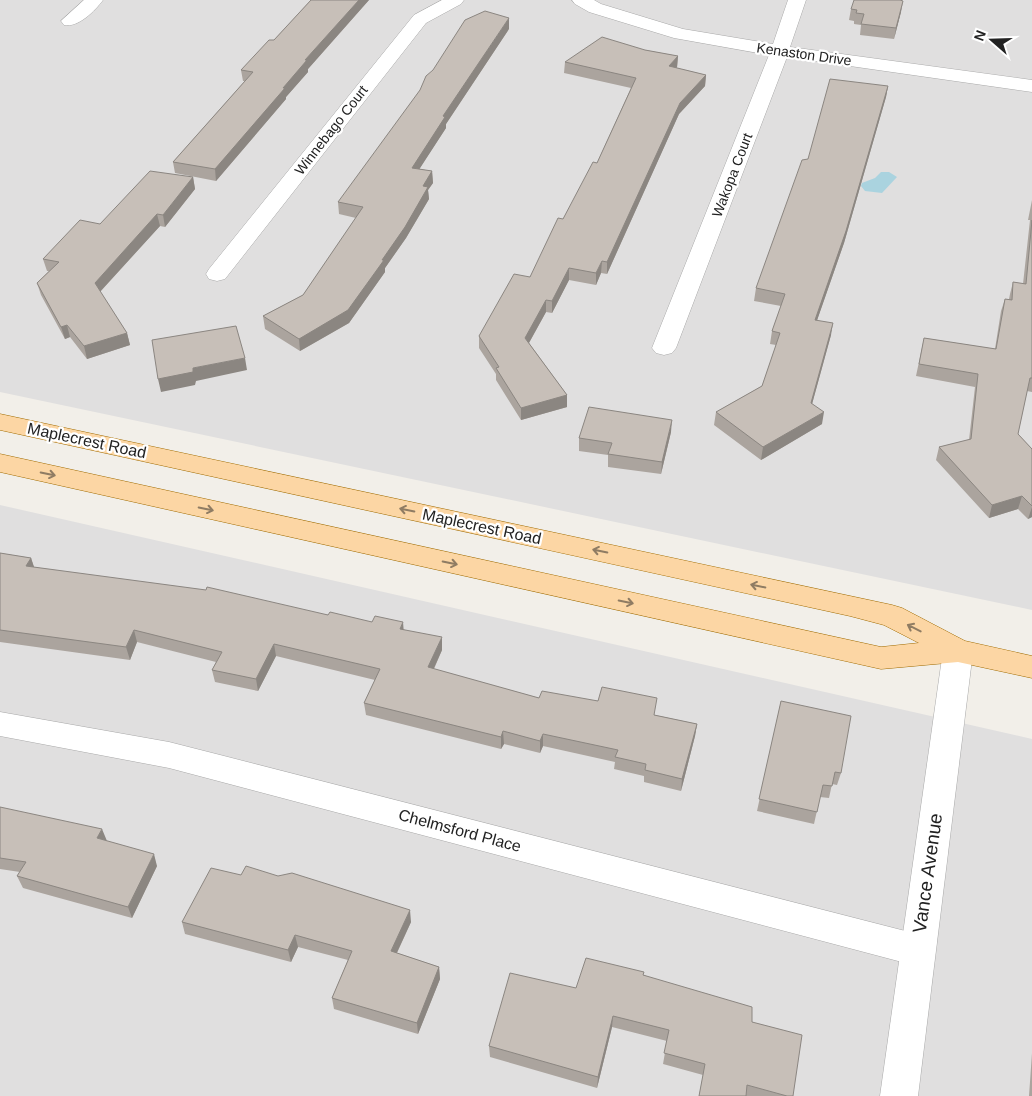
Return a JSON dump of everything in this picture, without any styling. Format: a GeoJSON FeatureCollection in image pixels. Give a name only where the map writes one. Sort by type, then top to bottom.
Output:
{"type":"FeatureCollection","features":[{"type":"Feature","properties":{"kind":"main road","name":"Maplecrest Road"},"geometry":{"type":"LineString","coordinates":[[0,422],[850,606],[892,616],[958,651],[1032,667]]}},
{"type":"Feature","properties":{"kind":"main road","name":"Maplecrest Road"},"geometry":{"type":"LineString","coordinates":[[0,463],[881,658],[958,651]]}},
{"type":"Feature","properties":{"kind":"street"},"geometry":{"type":"LineString","coordinates":[[70,21],[94,0]]}},
{"type":"Feature","properties":{"kind":"street","name":"Winnebago Court"},"geometry":{"type":"LineString","coordinates":[[217,274],[420,19],[456,0]]}},
{"type":"Feature","properties":{"kind":"street","name":"Kenaston Drive"},"geometry":{"type":"LineString","coordinates":[[581,0],[595,8],[680,34],[780,51],[1032,86]]}},
{"type":"Feature","properties":{"kind":"street","name":"Wakopa Court"},"geometry":{"type":"LineString","coordinates":[[664,348],[780,51],[797,0]]}},
{"type":"Feature","properties":{"kind":"street","name":"Vance Avenue"},"geometry":{"type":"LineString","coordinates":[[899,1096],[958,651]]}},
{"type":"Feature","properties":{"kind":"street","name":"Chelmsford Place"},"geometry":{"type":"LineString","coordinates":[[0,724],[224,768],[917,950]]}},
{"type":"Feature","properties":{"kind":"shaded area"},"geometry":{"type":"Polygon","coordinates":[[[0,0],[1032,0],[1032,610],[0,392],[0,0]]]}},
{"type":"Feature","properties":{"kind":"shaded area"},"geometry":{"type":"Polygon","coordinates":[[[0,505],[1032,739],[1032,1096],[0,1096],[0,505]]]}},
{"type":"Feature","properties":{"kind":"water"},"geometry":{"type":"Polygon","coordinates":[[[881,172],[889,172],[897,177],[882,193],[865,191],[861,186],[862,183],[875,178],[881,172]]]}},
{"type":"Feature","properties":{"kind":"building"},"geometry":{"type":"Polygon","coordinates":[[[311,0],[359,0],[305,60],[307,60],[283,88],[285,88],[215,169],[173,162],[253,72],[241,70],[269,40],[274,40],[311,0]]]}},
{"type":"Feature","properties":{"kind":"building"},"geometry":{"type":"Polygon","coordinates":[[[854,0],[903,1],[896,28],[861,24],[864,14],[856,13],[857,10],[851,9],[854,0]]]}},
{"type":"Feature","properties":{"kind":"building"},"geometry":{"type":"Polygon","coordinates":[[[485,11],[509,18],[443,116],[445,117],[412,168],[432,171],[423,186],[428,187],[405,227],[382,260],[384,260],[348,310],[299,339],[263,316],[303,295],[363,207],[338,202],[420,90],[426,76],[433,70],[465,20],[485,11]]]}},
{"type":"Feature","properties":{"kind":"building"},"geometry":{"type":"Polygon","coordinates":[[[602,37],[645,50],[678,56],[669,66],[706,75],[680,103],[607,262],[602,261],[596,273],[569,268],[552,301],[546,300],[525,338],[567,395],[521,408],[496,368],[499,367],[479,336],[514,274],[530,277],[558,218],[563,219],[593,162],[597,163],[636,78],[565,62],[602,37]]]}},
{"type":"Feature","properties":{"kind":"building"},"geometry":{"type":"Polygon","coordinates":[[[830,79],[888,86],[846,231],[815,320],[833,323],[811,403],[824,412],[763,447],[716,412],[762,386],[780,333],[772,331],[785,294],[756,288],[802,160],[808,159],[830,79]]]}},
{"type":"Feature","properties":{"kind":"building"},"geometry":{"type":"Polygon","coordinates":[[[150,171],[193,177],[163,215],[157,214],[95,283],[127,333],[84,346],[67,325],[61,327],[37,283],[59,262],[43,259],[80,220],[100,224],[150,171]]]}},
{"type":"Feature","properties":{"kind":"building"},"geometry":{"type":"Polygon","coordinates":[[[1032,220],[1032,378],[1030,378],[1018,434],[1032,449],[1032,506],[1022,496],[992,505],[939,447],[971,439],[978,374],[919,364],[924,338],[996,349],[1005,299],[1012,300],[1013,282],[1026,284],[1032,220]]]}},
{"type":"Feature","properties":{"kind":"building"},"geometry":{"type":"Polygon","coordinates":[[[236,326],[245,358],[193,368],[193,372],[158,379],[152,340],[236,326]]]}},
{"type":"Feature","properties":{"kind":"building"},"geometry":{"type":"Polygon","coordinates":[[[589,407],[672,420],[662,462],[608,454],[612,443],[579,438],[589,407]]]}},
{"type":"Feature","properties":{"kind":"building"},"geometry":{"type":"Polygon","coordinates":[[[0,553],[31,558],[26,566],[206,590],[207,587],[328,615],[330,612],[372,622],[375,616],[403,622],[400,629],[442,637],[428,667],[539,698],[542,691],[598,701],[602,687],[657,698],[654,715],[697,724],[682,779],[645,770],[646,764],[615,757],[618,750],[543,734],[540,741],[503,731],[501,737],[364,703],[380,669],[274,644],[256,679],[212,670],[222,652],[134,630],[126,647],[0,630],[0,553]]]}},
{"type":"Feature","properties":{"kind":"building"},"geometry":{"type":"Polygon","coordinates":[[[781,701],[851,716],[841,773],[835,772],[832,786],[823,785],[817,812],[759,799],[781,701]]]}},
{"type":"Feature","properties":{"kind":"building"},"geometry":{"type":"Polygon","coordinates":[[[0,807],[102,829],[97,838],[154,854],[128,907],[17,876],[26,862],[0,858],[0,807]]]}},
{"type":"Feature","properties":{"kind":"building"},"geometry":{"type":"Polygon","coordinates":[[[246,866],[278,876],[292,873],[410,910],[391,951],[439,967],[417,1023],[332,998],[352,951],[295,935],[288,950],[182,922],[211,868],[241,875],[246,866]]]}},
{"type":"Feature","properties":{"kind":"building"},"geometry":{"type":"Polygon","coordinates":[[[586,958],[644,972],[643,975],[752,1007],[752,1022],[802,1035],[793,1096],[747,1085],[746,1096],[699,1096],[705,1064],[664,1053],[669,1030],[613,1016],[598,1077],[489,1046],[510,973],[576,988],[586,958]]]}}]}
